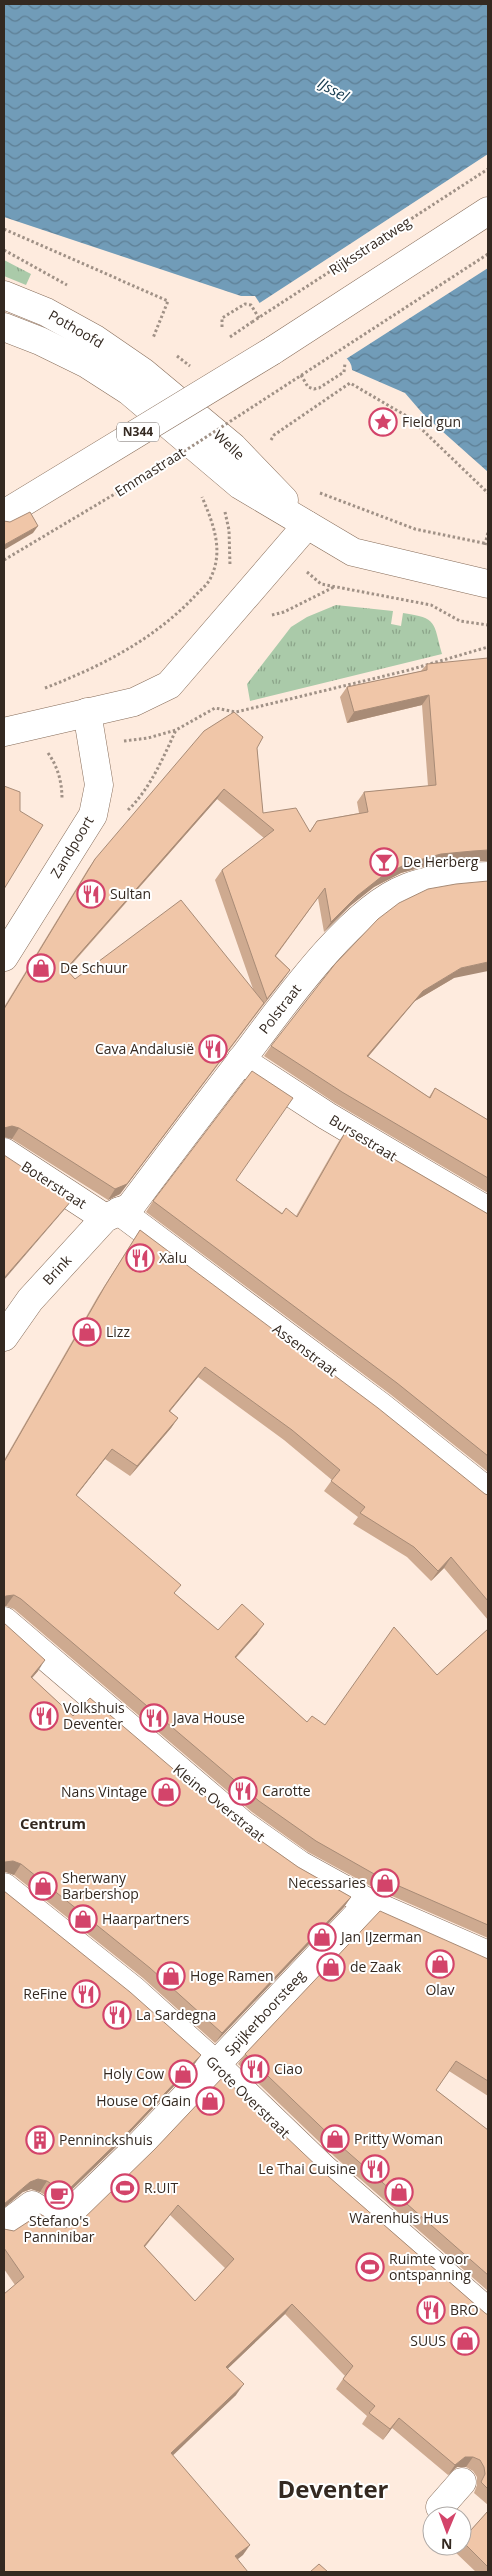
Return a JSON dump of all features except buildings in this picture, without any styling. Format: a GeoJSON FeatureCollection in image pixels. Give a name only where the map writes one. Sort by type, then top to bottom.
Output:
{"type":"FeatureCollection","features":[{"type":"Feature","properties":{"kind":"street","name":"N344"},"geometry":{"type":"LineString","coordinates":[[4,514],[272,351],[488,211]]}},
{"type":"Feature","properties":{"kind":"street","name":"Pothoofd"},"geometry":{"type":"LineString","coordinates":[[4,295],[46,312],[95,339],[136,382]]}},
{"type":"Feature","properties":{"kind":"street","name":"Pothoofd"},"geometry":{"type":"LineString","coordinates":[[4,327],[40,341],[87,364],[136,382]]}},
{"type":"Feature","properties":{"kind":"street","name":"Welle"},"geometry":{"type":"LineString","coordinates":[[136,382],[233,447],[307,525],[353,552],[488,584]]}},
{"type":"Feature","properties":{"kind":"street"},"geometry":{"type":"LineString","coordinates":[[13,729],[134,702],[169,685],[307,525]]}},
{"type":"Feature","properties":{"kind":"street","name":"Zandpoort"},"geometry":{"type":"LineString","coordinates":[[4,957],[92,815],[99,785],[94,745],[87,712]]}},
{"type":"Feature","properties":{"kind":"street","name":"Polstraat"},"geometry":{"type":"LineString","coordinates":[[112,1215],[130,1207],[297,986],[351,927],[383,900],[406,888],[440,878],[488,876]]}},
{"type":"Feature","properties":{"kind":"street","name":"Bursestraat"},"geometry":{"type":"LineString","coordinates":[[241,1060],[327,1116],[488,1211]]}},
{"type":"Feature","properties":{"kind":"street","name":"Boterstraat"},"geometry":{"type":"LineString","coordinates":[[4,1152],[112,1215]]}},
{"type":"Feature","properties":{"kind":"street","name":"Brink"},"geometry":{"type":"LineString","coordinates":[[4,1337],[30,1300],[112,1215]]}},
{"type":"Feature","properties":{"kind":"street","name":"Assenstraat"},"geometry":{"type":"LineString","coordinates":[[112,1215],[380,1406],[488,1492]]}},
{"type":"Feature","properties":{"kind":"street","name":"Kleine Overstraat"},"geometry":{"type":"LineString","coordinates":[[4,1622],[242,1824],[300,1865],[369,1903],[488,1955]]}},
{"type":"Feature","properties":{"kind":"street","name":"Grote Overstraat"},"geometry":{"type":"LineString","coordinates":[[4,1887],[133,1990],[216,2065],[324,2169],[488,2312]]}},
{"type":"Feature","properties":{"kind":"street","name":"Spijkerboorsteeg"},"geometry":{"type":"LineString","coordinates":[[4,2226],[32,2205],[60,2223],[116,2169],[369,1903]]}},
{"type":"Feature","properties":{"kind":"street"},"geometry":{"type":"LineString","coordinates":[[441,2506],[462,2482]]}},
{"type":"Feature","properties":{"kind":"path","name":"Rijksstraatweg"},"geometry":{"type":"LineString","coordinates":[[252,322],[488,169]]}},
{"type":"Feature","properties":{"kind":"path"},"geometry":{"type":"LineString","coordinates":[[4,229],[168,301],[153,338]]}},
{"type":"Feature","properties":{"kind":"path"},"geometry":{"type":"LineString","coordinates":[[345,363],[344,372],[318,388],[308,387],[300,375],[488,254]]}},
{"type":"Feature","properties":{"kind":"path"},"geometry":{"type":"LineString","coordinates":[[222,327],[222,318],[245,304],[250,306],[259,318]]}},
{"type":"Feature","properties":{"kind":"path","name":"Emmastraat"},"geometry":{"type":"LineString","coordinates":[[4,560],[160,467],[300,375]]}},
{"type":"Feature","properties":{"kind":"path"},"geometry":{"type":"LineString","coordinates":[[274,435],[350,383],[410,418],[488,493]]}},
{"type":"Feature","properties":{"kind":"path"},"geometry":{"type":"LineString","coordinates":[[313,491],[414,529],[486,544],[488,532]]}},
{"type":"Feature","properties":{"kind":"path"},"geometry":{"type":"LineString","coordinates":[[38,690],[114,658],[156,631],[184,608],[211,579],[218,547],[210,515],[201,492]]}},
{"type":"Feature","properties":{"kind":"path"},"geometry":{"type":"LineString","coordinates":[[222,502],[229,530],[227,618],[284,612],[334,587]]}},
{"type":"Feature","properties":{"kind":"path"},"geometry":{"type":"LineString","coordinates":[[94,745],[148,738],[176,730],[215,708],[236,712],[409,670],[488,647]]}},
{"type":"Feature","properties":{"kind":"path"},"geometry":{"type":"LineString","coordinates":[[13,729],[56,765],[60,780],[61,803]]}},
{"type":"Feature","properties":{"kind":"path"},"geometry":{"type":"LineString","coordinates":[[92,815],[115,821],[136,802],[157,770],[176,730]]}},
{"type":"Feature","properties":{"kind":"green space"},"geometry":{"type":"Polygon","coordinates":[[[4,260],[31,274],[26,285],[4,276],[4,260]]]}},
{"type":"Feature","properties":{"kind":"green space"},"geometry":{"type":"Polygon","coordinates":[[[336,605],[393,611],[391,624],[401,626],[403,613],[423,617],[432,623],[435,628],[442,654],[250,701],[247,684],[291,627],[307,617],[336,605]]]}},
{"type":"Feature","properties":{"kind":"water","name":"IJssel"},"geometry":{"type":"Polygon","coordinates":[[[4,4],[488,4],[488,472],[424,415],[405,393],[352,370],[350,362],[344,356],[325,346],[302,341],[284,340],[255,296],[241,296],[4,217],[4,4]]]}},
{"type":"Feature","properties":{"kind":"pier"},"geometry":{"type":"Polygon","coordinates":[[[488,154],[488,268],[346,359],[335,356],[318,366],[300,341],[282,341],[258,304],[488,154]]]}},
{"type":"Feature","properties":{"kind":"place","name":"Field gun"},"geometry":{"type":"Point","coordinates":[383,422]}},
{"type":"Feature","properties":{"kind":"place","name":"De Herberg"},"geometry":{"type":"Point","coordinates":[384,862]}},
{"type":"Feature","properties":{"kind":"place","name":"Sultan"},"geometry":{"type":"Point","coordinates":[91,894]}},
{"type":"Feature","properties":{"kind":"place","name":"De Schuur"},"geometry":{"type":"Point","coordinates":[41,968]}},
{"type":"Feature","properties":{"kind":"place","name":"Cava Andalusië"},"geometry":{"type":"Point","coordinates":[213,1049]}},
{"type":"Feature","properties":{"kind":"place","name":"Xalu"},"geometry":{"type":"Point","coordinates":[140,1258]}},
{"type":"Feature","properties":{"kind":"place","name":"Lizz"},"geometry":{"type":"Point","coordinates":[87,1332]}},
{"type":"Feature","properties":{"kind":"place","name":"Volkshuis Deventer"},"geometry":{"type":"Point","coordinates":[44,1716]}},
{"type":"Feature","properties":{"kind":"place","name":"Java House"},"geometry":{"type":"Point","coordinates":[154,1718]}},
{"type":"Feature","properties":{"kind":"place","name":"Carotte"},"geometry":{"type":"Point","coordinates":[243,1791]}},
{"type":"Feature","properties":{"kind":"place","name":"Nans Vintage"},"geometry":{"type":"Point","coordinates":[166,1792]}},
{"type":"Feature","properties":{"kind":"place","name":"Necessaries"},"geometry":{"type":"Point","coordinates":[385,1883]}},
{"type":"Feature","properties":{"kind":"place","name":"Sherwany Barbershop"},"geometry":{"type":"Point","coordinates":[43,1886]}},
{"type":"Feature","properties":{"kind":"place","name":"Haarpartners"},"geometry":{"type":"Point","coordinates":[83,1919]}},
{"type":"Feature","properties":{"kind":"place","name":"Jan IJzerman"},"geometry":{"type":"Point","coordinates":[322,1937]}},
{"type":"Feature","properties":{"kind":"place","name":"Olav"},"geometry":{"type":"Point","coordinates":[440,1964]}},
{"type":"Feature","properties":{"kind":"place","name":"de Zaak"},"geometry":{"type":"Point","coordinates":[331,1967]}},
{"type":"Feature","properties":{"kind":"place","name":"Hoge Ramen"},"geometry":{"type":"Point","coordinates":[171,1976]}},
{"type":"Feature","properties":{"kind":"place","name":"ReFine"},"geometry":{"type":"Point","coordinates":[86,1994]}},
{"type":"Feature","properties":{"kind":"place","name":"La Sardegna"},"geometry":{"type":"Point","coordinates":[117,2015]}},
{"type":"Feature","properties":{"kind":"place","name":"Ciao"},"geometry":{"type":"Point","coordinates":[255,2069]}},
{"type":"Feature","properties":{"kind":"place","name":"Holy Cow"},"geometry":{"type":"Point","coordinates":[183,2074]}},
{"type":"Feature","properties":{"kind":"place","name":"House Of Gain"},"geometry":{"type":"Point","coordinates":[210,2101]}},
{"type":"Feature","properties":{"kind":"place","name":"Pritty Woman"},"geometry":{"type":"Point","coordinates":[335,2139]}},
{"type":"Feature","properties":{"kind":"place","name":"Penninckshuis"},"geometry":{"type":"Point","coordinates":[40,2140]}},
{"type":"Feature","properties":{"kind":"place","name":"Le Thai Cuisine"},"geometry":{"type":"Point","coordinates":[375,2169]}},
{"type":"Feature","properties":{"kind":"place","name":"R.UIT"},"geometry":{"type":"Point","coordinates":[125,2188]}},
{"type":"Feature","properties":{"kind":"place","name":"Warenhuis Hus"},"geometry":{"type":"Point","coordinates":[399,2192]}},
{"type":"Feature","properties":{"kind":"place","name":"Stefano's Panninibar"},"geometry":{"type":"Point","coordinates":[59,2195]}},
{"type":"Feature","properties":{"kind":"place","name":"Ruimte voor ontspanning"},"geometry":{"type":"Point","coordinates":[370,2267]}},
{"type":"Feature","properties":{"kind":"place","name":"BRO"},"geometry":{"type":"Point","coordinates":[431,2310]}},
{"type":"Feature","properties":{"kind":"place","name":"SUUS"},"geometry":{"type":"Point","coordinates":[465,2341]}},
{"type":"Feature","properties":{"kind":"district","name":"Centrum"},"geometry":{"type":"Point","coordinates":[53,1824]}},
{"type":"Feature","properties":{"kind":"district","name":"Deventer"},"geometry":{"type":"Point","coordinates":[333,2490]}}]}
